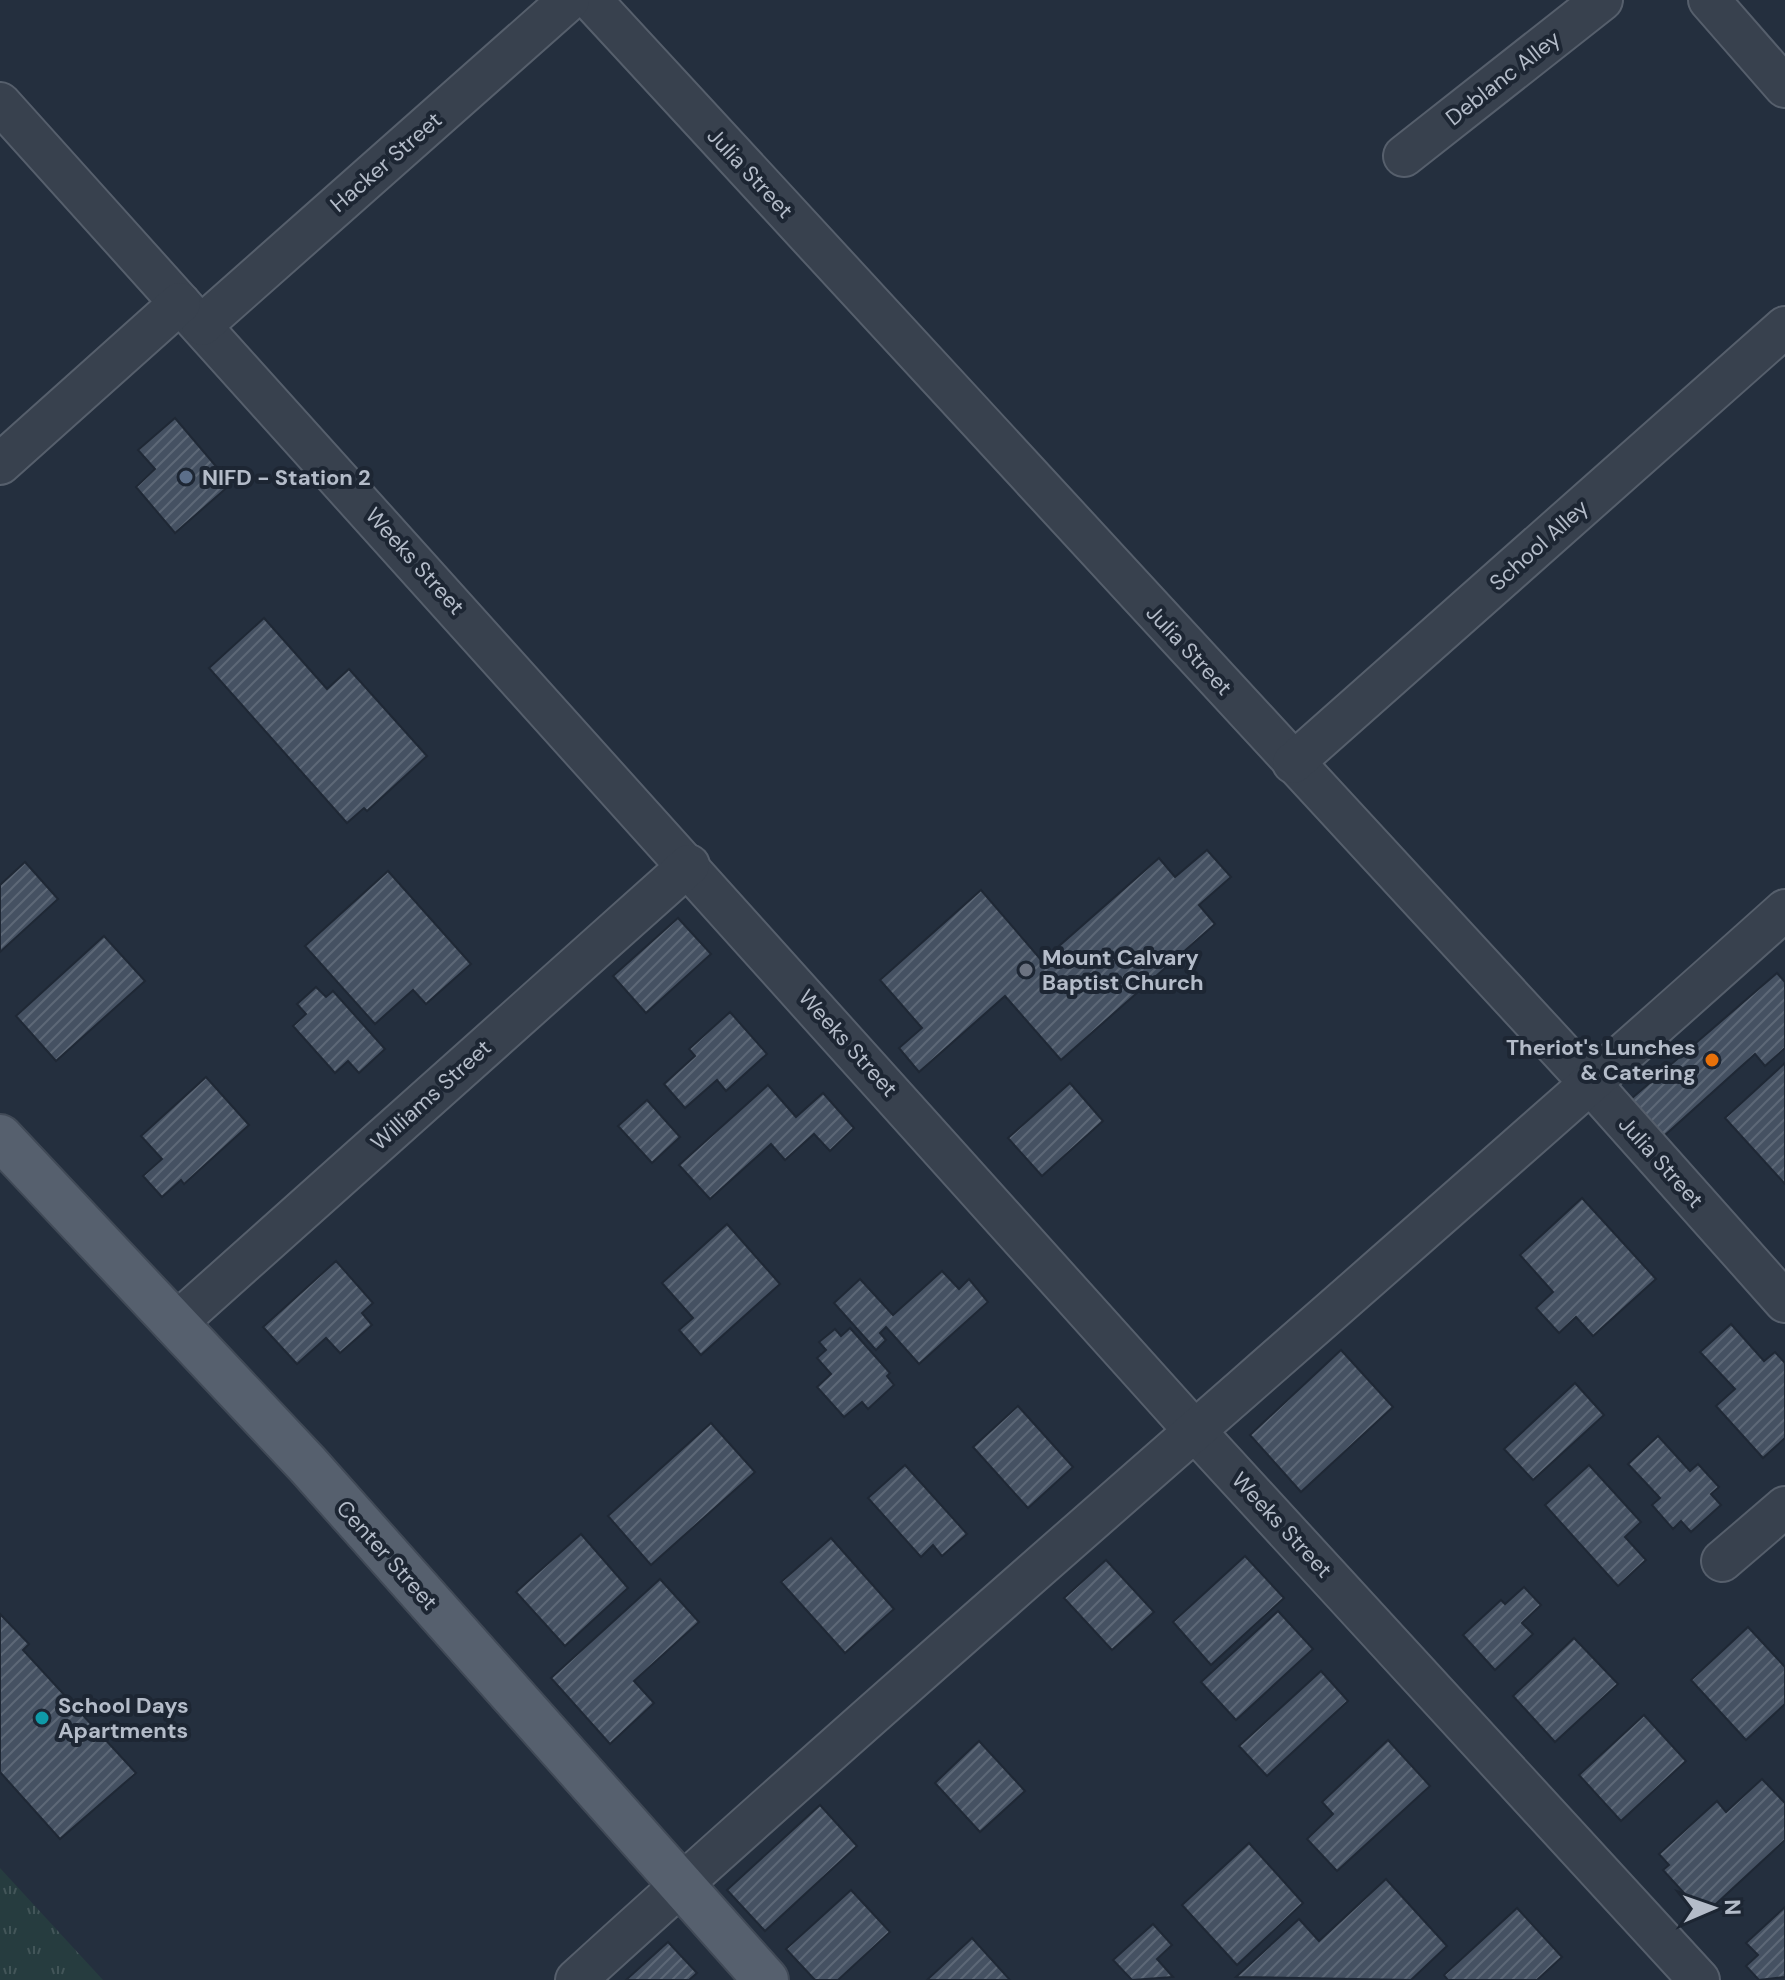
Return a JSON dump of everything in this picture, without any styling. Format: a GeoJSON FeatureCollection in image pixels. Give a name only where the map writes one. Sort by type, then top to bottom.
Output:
{"type":"FeatureCollection","features":[{"type":"Feature","properties":{"kind":"main road","name":"Center Street"},"geometry":{"type":"LineString","coordinates":[[0,1137],[308,1465],[766,1980]]}},
{"type":"Feature","properties":{"kind":"street","name":"Hacker Street"},"geometry":{"type":"LineString","coordinates":[[0,464],[191,314],[569,0]]}},
{"type":"Feature","properties":{"kind":"street","name":"Julia Street"},"geometry":{"type":"LineString","coordinates":[[591,0],[1591,1084],[1785,1302]]}},
{"type":"Feature","properties":{"kind":"street","name":"Deblanc Alley"},"geometry":{"type":"LineString","coordinates":[[1404,156],[1602,0]]}},
{"type":"Feature","properties":{"kind":"street"},"geometry":{"type":"LineString","coordinates":[[1709,0],[1780,72]]}},
{"type":"Feature","properties":{"kind":"street","name":"Weeks Street"},"geometry":{"type":"LineString","coordinates":[[0,103],[689,865],[1193,1429],[1699,1980]]}},
{"type":"Feature","properties":{"kind":"street","name":"School Alley"},"geometry":{"type":"LineString","coordinates":[[1293,763],[1785,327]]}},
{"type":"Feature","properties":{"kind":"street","name":"Williams Street"},"geometry":{"type":"LineString","coordinates":[[174,1325],[689,865]]}},
{"type":"Feature","properties":{"kind":"street"},"geometry":{"type":"LineString","coordinates":[[576,1980],[1193,1429],[1591,1084],[1785,910]]}},
{"type":"Feature","properties":{"kind":"street"},"geometry":{"type":"LineString","coordinates":[[1722,1561],[1785,1507]]}},
{"type":"Feature","properties":{"kind":"green space"},"geometry":{"type":"Polygon","coordinates":[[[0,1868],[103,1980],[0,1980],[0,1868]]]}},
{"type":"Feature","properties":{"kind":"building","name":"NIFD - Station 2"},"geometry":{"type":"Polygon","coordinates":[[[175,418],[231,484],[175,533],[136,487],[155,469],[138,450],[175,418]]]}},
{"type":"Feature","properties":{"kind":"building"},"geometry":{"type":"Polygon","coordinates":[[[264,618],[327,689],[349,669],[427,756],[367,811],[364,808],[347,823],[209,668],[264,618]]]}},
{"type":"Feature","properties":{"kind":"building","name":"Mount Calvary Baptist Church"},"geometry":{"type":"Polygon","coordinates":[[[1207,850],[1231,877],[1199,905],[1215,924],[1061,1060],[1005,996],[919,1072],[899,1048],[922,1028],[880,980],[981,890],[1042,961],[1159,858],[1175,877],[1207,850]]]}},
{"type":"Feature","properties":{"kind":"building"},"geometry":{"type":"Polygon","coordinates":[[[25,862],[58,899],[0,952],[0,885],[25,862]]]}},
{"type":"Feature","properties":{"kind":"building"},"geometry":{"type":"Polygon","coordinates":[[[388,871],[471,964],[426,1004],[413,990],[375,1024],[305,946],[388,871]]]}},
{"type":"Feature","properties":{"kind":"building"},"geometry":{"type":"Polygon","coordinates":[[[678,918],[711,954],[646,1013],[613,976],[678,918]]]}},
{"type":"Feature","properties":{"kind":"building"},"geometry":{"type":"Polygon","coordinates":[[[104,936],[145,981],[56,1061],[16,1016],[104,936]]]}},
{"type":"Feature","properties":{"kind":"building","name":"Theriot's Lunches & Catering"},"geometry":{"type":"Polygon","coordinates":[[[1777,973],[1785,982],[1785,1048],[1765,1066],[1755,1054],[1664,1136],[1631,1099],[1777,973]]]}},
{"type":"Feature","properties":{"kind":"building"},"geometry":{"type":"Polygon","coordinates":[[[316,987],[326,997],[333,991],[385,1049],[359,1073],[348,1061],[335,1073],[293,1026],[306,1014],[297,1004],[316,987]]]}},
{"type":"Feature","properties":{"kind":"building"},"geometry":{"type":"Polygon","coordinates":[[[730,1012],[767,1054],[726,1091],[717,1080],[685,1108],[664,1084],[695,1056],[689,1049],[730,1012]]]}},
{"type":"Feature","properties":{"kind":"building"},"geometry":{"type":"Polygon","coordinates":[[[1785,1063],[1785,1184],[1725,1118],[1785,1063]]]}},
{"type":"Feature","properties":{"kind":"building"},"geometry":{"type":"Polygon","coordinates":[[[206,1077],[249,1125],[184,1184],[181,1180],[162,1197],[143,1176],[162,1159],[141,1136],[206,1077]]]}},
{"type":"Feature","properties":{"kind":"building"},"geometry":{"type":"Polygon","coordinates":[[[1070,1083],[1103,1121],[1042,1176],[1008,1138],[1070,1083]]]}},
{"type":"Feature","properties":{"kind":"building"},"geometry":{"type":"Polygon","coordinates":[[[768,1085],[796,1117],[823,1093],[854,1128],[830,1151],[814,1134],[785,1160],[771,1144],[710,1199],[679,1165],[768,1085]]]}},
{"type":"Feature","properties":{"kind":"building"},"geometry":{"type":"Polygon","coordinates":[[[647,1100],[680,1137],[652,1163],[618,1126],[647,1100]]]}},
{"type":"Feature","properties":{"kind":"building"},"geometry":{"type":"Polygon","coordinates":[[[1582,1198],[1656,1279],[1593,1336],[1576,1317],[1559,1333],[1536,1308],[1553,1292],[1520,1255],[1582,1198]]]}},
{"type":"Feature","properties":{"kind":"building"},"geometry":{"type":"Polygon","coordinates":[[[727,1224],[780,1284],[701,1355],[679,1330],[693,1318],[662,1283],[727,1224]]]}},
{"type":"Feature","properties":{"kind":"building"},"geometry":{"type":"Polygon","coordinates":[[[336,1261],[373,1303],[362,1313],[372,1325],[340,1353],[326,1338],[297,1364],[263,1327],[336,1261]]]}},
{"type":"Feature","properties":{"kind":"building"},"geometry":{"type":"Polygon","coordinates":[[[942,1271],[959,1289],[969,1279],[988,1302],[919,1364],[886,1327],[880,1333],[886,1340],[876,1350],[834,1303],[860,1279],[893,1315],[942,1271]]]}},
{"type":"Feature","properties":{"kind":"building"},"geometry":{"type":"Polygon","coordinates":[[[1731,1324],[1764,1361],[1775,1352],[1785,1363],[1785,1438],[1763,1458],[1716,1406],[1735,1389],[1700,1352],[1731,1324]]]}},
{"type":"Feature","properties":{"kind":"building"},"geometry":{"type":"Polygon","coordinates":[[[850,1328],[890,1373],[887,1376],[894,1385],[868,1409],[862,1402],[844,1417],[817,1387],[831,1374],[817,1358],[826,1350],[819,1342],[835,1329],[841,1336],[850,1328]]]}},
{"type":"Feature","properties":{"kind":"building"},"geometry":{"type":"Polygon","coordinates":[[[1341,1350],[1393,1407],[1301,1492],[1250,1435],[1341,1350]]]}},
{"type":"Feature","properties":{"kind":"building"},"geometry":{"type":"Polygon","coordinates":[[[1575,1383],[1604,1415],[1533,1480],[1504,1449],[1575,1383]]]}},
{"type":"Feature","properties":{"kind":"building"},"geometry":{"type":"Polygon","coordinates":[[[1018,1406],[1073,1467],[1028,1508],[973,1447],[1018,1406]]]}},
{"type":"Feature","properties":{"kind":"building"},"geometry":{"type":"Polygon","coordinates":[[[711,1423],[755,1472],[651,1565],[608,1516],[711,1423]]]}},
{"type":"Feature","properties":{"kind":"building"},"geometry":{"type":"Polygon","coordinates":[[[1658,1436],[1690,1471],[1698,1464],[1719,1487],[1711,1494],[1721,1505],[1691,1532],[1681,1521],[1673,1529],[1652,1505],[1660,1498],[1628,1464],[1658,1436]]]}},
{"type":"Feature","properties":{"kind":"building"},"geometry":{"type":"Polygon","coordinates":[[[905,1465],[967,1534],[942,1556],[933,1545],[921,1557],[868,1498],[905,1465]]]}},
{"type":"Feature","properties":{"kind":"building"},"geometry":{"type":"Polygon","coordinates":[[[1589,1465],[1641,1522],[1625,1537],[1646,1560],[1618,1586],[1545,1505],[1589,1465]]]}},
{"type":"Feature","properties":{"kind":"building"},"geometry":{"type":"Polygon","coordinates":[[[581,1534],[628,1588],[565,1646],[516,1592],[581,1534]]]}},
{"type":"Feature","properties":{"kind":"building"},"geometry":{"type":"Polygon","coordinates":[[[831,1538],[894,1609],[845,1653],[781,1582],[831,1538]]]}},
{"type":"Feature","properties":{"kind":"building"},"geometry":{"type":"Polygon","coordinates":[[[1245,1556],[1284,1598],[1211,1665],[1173,1622],[1245,1556]]]}},
{"type":"Feature","properties":{"kind":"building"},"geometry":{"type":"Polygon","coordinates":[[[1106,1560],[1154,1612],[1112,1650],[1064,1598],[1106,1560]]]}},
{"type":"Feature","properties":{"kind":"building"},"geometry":{"type":"Polygon","coordinates":[[[660,1579],[699,1622],[634,1681],[654,1703],[610,1744],[551,1678],[660,1579]]]}},
{"type":"Feature","properties":{"kind":"building"},"geometry":{"type":"Polygon","coordinates":[[[1524,1587],[1541,1605],[1522,1623],[1533,1634],[1495,1670],[1463,1635],[1501,1600],[1505,1604],[1524,1587]]]}},
{"type":"Feature","properties":{"kind":"building"},"geometry":{"type":"Polygon","coordinates":[[[1278,1611],[1313,1649],[1236,1720],[1201,1682],[1278,1611]]]}},
{"type":"Feature","properties":{"kind":"building","name":"School Days Apartments"},"geometry":{"type":"Polygon","coordinates":[[[0,1614],[29,1644],[23,1650],[136,1773],[60,1839],[0,1772],[0,1614]]]}},
{"type":"Feature","properties":{"kind":"building"},"geometry":{"type":"Polygon","coordinates":[[[1748,1627],[1785,1667],[1785,1704],[1746,1740],[1691,1680],[1748,1627]]]}},
{"type":"Feature","properties":{"kind":"building"},"geometry":{"type":"Polygon","coordinates":[[[1574,1638],[1618,1684],[1555,1742],[1513,1696],[1574,1638]]]}},
{"type":"Feature","properties":{"kind":"building"},"geometry":{"type":"Polygon","coordinates":[[[1321,1671],[1348,1701],[1267,1776],[1239,1746],[1321,1671]]]}},
{"type":"Feature","properties":{"kind":"building"},"geometry":{"type":"Polygon","coordinates":[[[1644,1715],[1686,1761],[1621,1821],[1579,1775],[1644,1715]]]}},
{"type":"Feature","properties":{"kind":"building"},"geometry":{"type":"Polygon","coordinates":[[[1388,1740],[1430,1786],[1337,1871],[1307,1839],[1333,1814],[1322,1802],[1388,1740]]]}},
{"type":"Feature","properties":{"kind":"building"},"geometry":{"type":"Polygon","coordinates":[[[979,1741],[1025,1791],[980,1832],[935,1783],[979,1741]]]}},
{"type":"Feature","properties":{"kind":"building"},"geometry":{"type":"Polygon","coordinates":[[[1762,1779],[1785,1803],[1785,1840],[1704,1915],[1663,1870],[1669,1865],[1659,1854],[1717,1801],[1726,1812],[1762,1779]]]}},
{"type":"Feature","properties":{"kind":"building"},"geometry":{"type":"Polygon","coordinates":[[[820,1805],[857,1846],[765,1931],[727,1890],[820,1805]]]}},
{"type":"Feature","properties":{"kind":"building"},"geometry":{"type":"Polygon","coordinates":[[[1249,1843],[1303,1903],[1237,1965],[1182,1905],[1249,1843]]]}},
{"type":"Feature","properties":{"kind":"building"},"geometry":{"type":"Polygon","coordinates":[[[1386,1879],[1447,1946],[1411,1980],[1236,1977],[1299,1919],[1319,1941],[1386,1879]]]}},
{"type":"Feature","properties":{"kind":"building"},"geometry":{"type":"Polygon","coordinates":[[[851,1890],[890,1932],[838,1980],[815,1980],[786,1949],[851,1890]]]}},
{"type":"Feature","properties":{"kind":"building"},"geometry":{"type":"Polygon","coordinates":[[[1785,1907],[1785,1977],[1759,1980],[1746,1966],[1758,1955],[1746,1943],[1785,1907]]]}},
{"type":"Feature","properties":{"kind":"building"},"geometry":{"type":"Polygon","coordinates":[[[1517,1908],[1562,1957],[1537,1980],[1448,1980],[1444,1975],[1517,1908]]]}},
{"type":"Feature","properties":{"kind":"building"},"geometry":{"type":"Polygon","coordinates":[[[1153,1924],[1172,1945],[1157,1959],[1173,1977],[1132,1980],[1113,1960],[1153,1924]]]}},
{"type":"Feature","properties":{"kind":"building"},"geometry":{"type":"Polygon","coordinates":[[[972,1938],[1010,1980],[927,1980],[972,1938]]]}},
{"type":"Feature","properties":{"kind":"building"},"geometry":{"type":"Polygon","coordinates":[[[668,1942],[697,1973],[689,1980],[626,1980],[668,1942]]]}},
{"type":"Feature","properties":{"kind":"place","name":"NIFD - Station 2"},"geometry":{"type":"Point","coordinates":[186,477]}},
{"type":"Feature","properties":{"kind":"place","name":"Mount Calvary Baptist Church"},"geometry":{"type":"Point","coordinates":[1026,970]}},
{"type":"Feature","properties":{"kind":"place","name":"Theriot's Lunches & Catering"},"geometry":{"type":"Point","coordinates":[1712,1060]}},
{"type":"Feature","properties":{"kind":"place","name":"School Days Apartments"},"geometry":{"type":"Point","coordinates":[42,1718]}}]}
